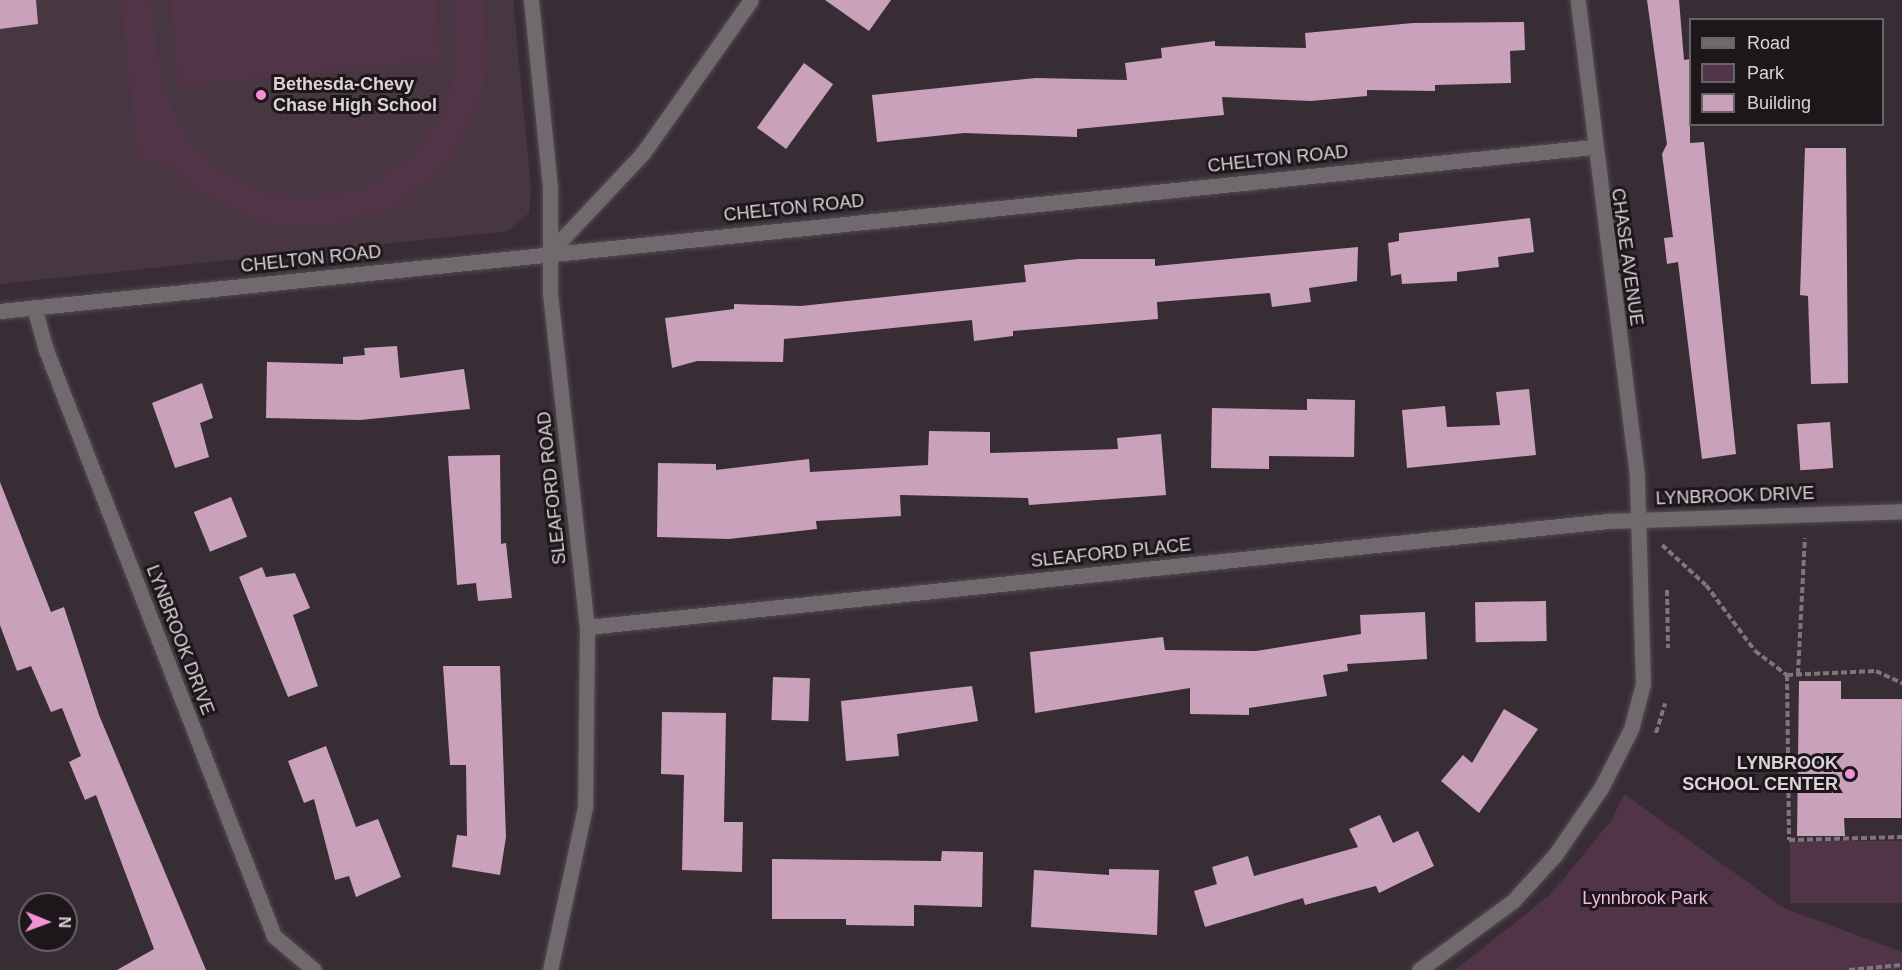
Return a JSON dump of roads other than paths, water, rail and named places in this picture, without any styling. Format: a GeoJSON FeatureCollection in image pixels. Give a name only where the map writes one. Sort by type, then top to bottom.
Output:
{"type":"FeatureCollection","features":[{"type":"Feature","properties":{"kind":"street","name":"SLEAFORD ROAD"},"geometry":{"type":"LineString","coordinates":[[531,0],[551,252],[550,292],[587,627],[585,807],[550,970]]}},
{"type":"Feature","properties":{"kind":"street"},"geometry":{"type":"LineString","coordinates":[[551,252],[643,153],[751,0]]}},
{"type":"Feature","properties":{"kind":"street","name":"CHASE AVENUE"},"geometry":{"type":"LineString","coordinates":[[1578,0],[1593,147],[1639,519]]}},
{"type":"Feature","properties":{"kind":"street","name":"CHELTON ROAD"},"geometry":{"type":"LineString","coordinates":[[0,311],[551,252],[1593,147]]}},
{"type":"Feature","properties":{"kind":"street","name":"LYNBROOK DRIVE"},"geometry":{"type":"LineString","coordinates":[[34,307],[46,350],[274,936],[314,970]]}},
{"type":"Feature","properties":{"kind":"street","name":"LYNBROOK DRIVE"},"geometry":{"type":"LineString","coordinates":[[1419,970],[1513,901],[1555,855],[1601,788],[1631,729],[1643,684],[1645,645],[1639,519],[1902,511]]}},
{"type":"Feature","properties":{"kind":"street","name":"SLEAFORD PLACE"},"geometry":{"type":"LineString","coordinates":[[587,627],[1639,519]]}},
{"type":"Feature","properties":{"kind":"place","name":"Bethesda-Chevy Chase High School"},"geometry":{"type":"Point","coordinates":[261,95]}},
{"type":"Feature","properties":{"kind":"place","name":"LYNBROOK SCHOOL CENTER"},"geometry":{"type":"Point","coordinates":[1850,774]}},
{"type":"Feature","properties":{"kind":"park label","name":"Lynnbrook Park"},"geometry":{"type":"Point","coordinates":[1645,898]}}]}
